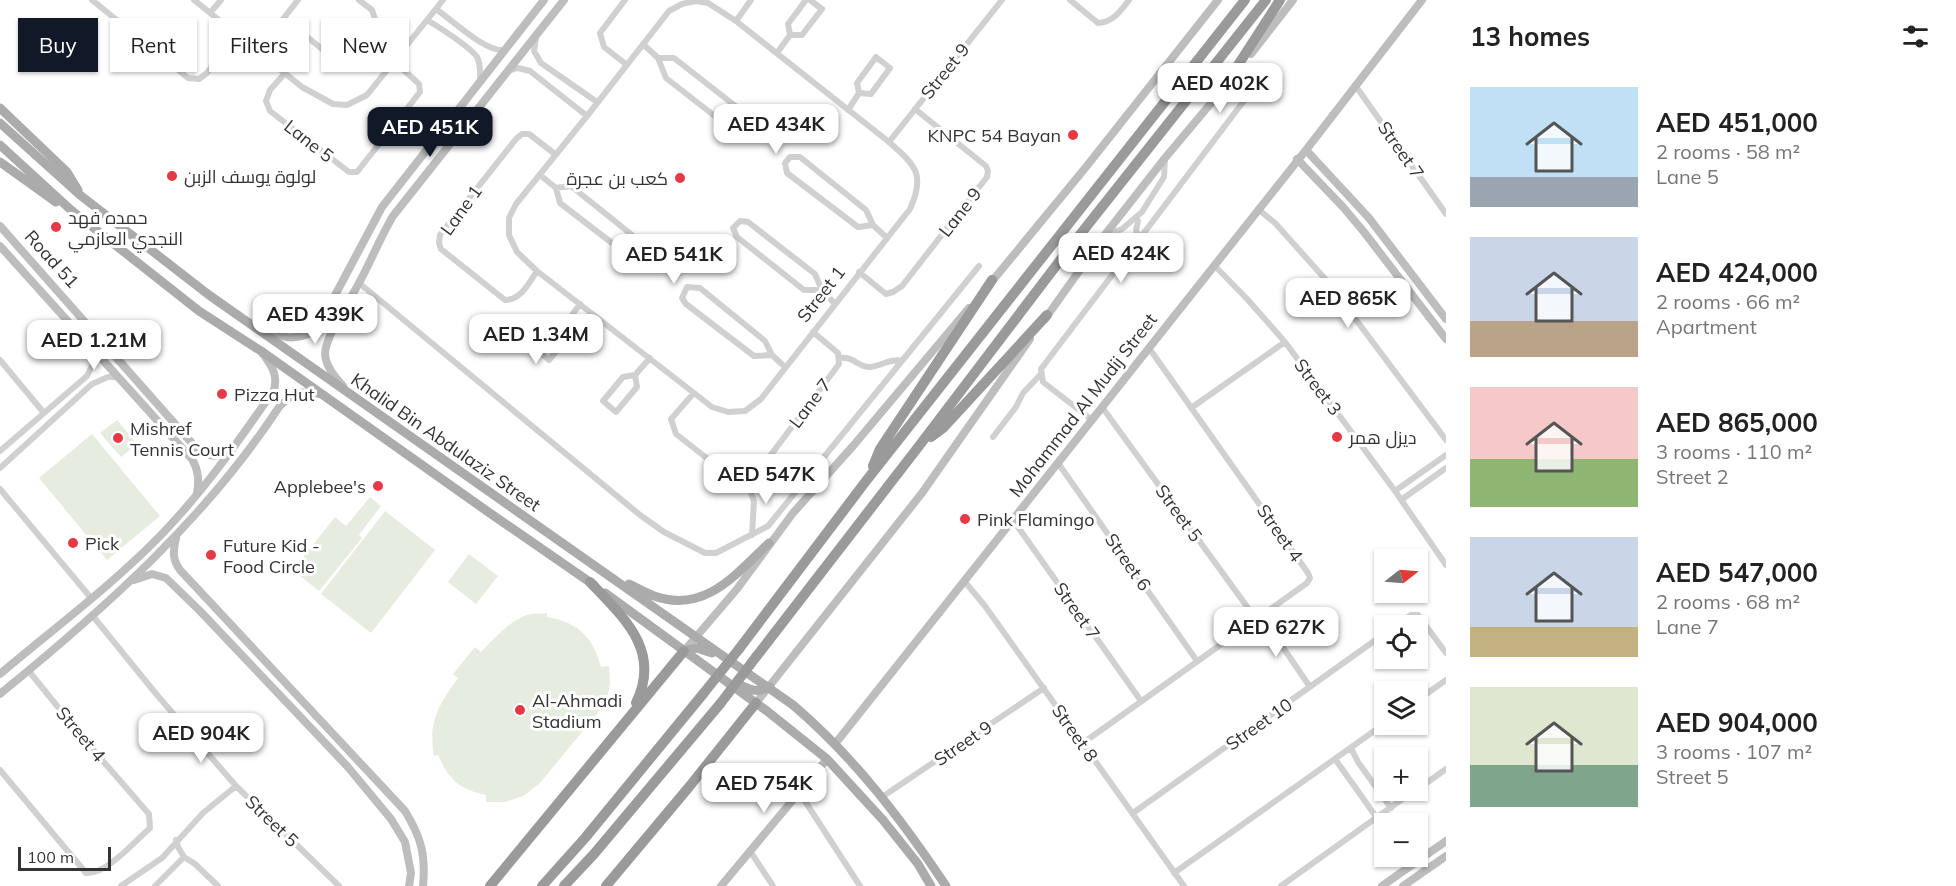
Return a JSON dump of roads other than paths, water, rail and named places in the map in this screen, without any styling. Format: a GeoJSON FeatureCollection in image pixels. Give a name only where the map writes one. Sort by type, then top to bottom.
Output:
{"type":"FeatureCollection","features":[{"type":"Feature","properties":{"kind":"highway"},"geometry":{"type":"LineString","coordinates":[[542,886],[585,838],[739,649],[866,481],[1245,0]]}},
{"type":"Feature","properties":{"kind":"highway"},"geometry":{"type":"LineString","coordinates":[[564,886],[594,854],[720,704],[1071,246],[1266,0]]}},
{"type":"Feature","properties":{"kind":"highway"},"geometry":{"type":"LineString","coordinates":[[1220,93],[1280,0]]}},
{"type":"Feature","properties":{"kind":"highway"},"geometry":{"type":"LineString","coordinates":[[866,481],[880,449],[992,280]]}},
{"type":"Feature","properties":{"kind":"highway"},"geometry":{"type":"LineString","coordinates":[[919,446],[944,428],[1047,315]]}},
{"type":"Feature","properties":{"kind":"highway"},"geometry":{"type":"LineString","coordinates":[[590,582],[632,629],[642,651],[644,672],[641,692],[626,723]]}},
{"type":"Feature","properties":{"kind":"highway"},"geometry":{"type":"LineString","coordinates":[[490,886],[684,651]]}},
{"type":"Feature","properties":{"kind":"highway"},"geometry":{"type":"LineString","coordinates":[[606,886],[756,703]]}},
{"type":"Feature","properties":{"kind":"main road"},"geometry":{"type":"LineString","coordinates":[[0,108],[67,171],[80,195]]}},
{"type":"Feature","properties":{"kind":"main road","name":"Khalid Bin Abdulaziz Street"},"geometry":{"type":"LineString","coordinates":[[0,123],[80,195],[229,310],[491,495],[770,687],[806,715],[836,744],[882,797],[946,886]]}},
{"type":"Feature","properties":{"kind":"main road","name":"Khalid Bin Abdulaziz Street"},"geometry":{"type":"LineString","coordinates":[[0,145],[71,210],[199,311],[325,395],[590,582],[756,703],[827,759],[883,820],[918,864],[931,886]]}},
{"type":"Feature","properties":{"kind":"main road"},"geometry":{"type":"LineString","coordinates":[[0,162],[42,194],[71,210]]}},
{"type":"Feature","properties":{"kind":"main road"},"geometry":{"type":"LineString","coordinates":[[484,509],[492,507],[494,503],[491,495]]}},
{"type":"Feature","properties":{"kind":"main road"},"geometry":{"type":"LineString","coordinates":[[602,571],[654,596],[682,600],[709,594],[726,584],[769,543]]}},
{"type":"Feature","properties":{"kind":"main road"},"geometry":{"type":"LineString","coordinates":[[684,651],[691,648],[702,648],[751,674]]}},
{"type":"Feature","properties":{"kind":"main road"},"geometry":{"type":"LineString","coordinates":[[712,672],[749,689],[761,691],[770,687]]}},
{"type":"Feature","properties":{"kind":"street"},"geometry":{"type":"LineString","coordinates":[[92,0],[188,78],[199,79],[209,70]]}},
{"type":"Feature","properties":{"kind":"street"},"geometry":{"type":"LineString","coordinates":[[194,0],[216,18]]}},
{"type":"Feature","properties":{"kind":"street"},"geometry":{"type":"LineString","coordinates":[[210,13],[221,0]]}},
{"type":"Feature","properties":{"kind":"street"},"geometry":{"type":"LineString","coordinates":[[284,18],[298,0]]}},
{"type":"Feature","properties":{"kind":"street"},"geometry":{"type":"LineString","coordinates":[[309,39],[333,58],[339,59],[349,55],[375,19],[372,10],[359,0]]}},
{"type":"Feature","properties":{"kind":"street"},"geometry":{"type":"LineString","coordinates":[[409,42],[443,0]]}},
{"type":"Feature","properties":{"kind":"street"},"geometry":{"type":"LineString","coordinates":[[229,310],[281,338],[294,338],[316,331],[382,207],[544,0]]}},
{"type":"Feature","properties":{"kind":"street"},"geometry":{"type":"LineString","coordinates":[[350,396],[330,371],[325,357],[326,345],[379,241],[393,216],[564,0]]}},
{"type":"Feature","properties":{"kind":"street"},"geometry":{"type":"LineString","coordinates":[[625,0],[600,33],[604,47],[627,65]]}},
{"type":"Feature","properties":{"kind":"street"},"geometry":{"type":"LineString","coordinates":[[735,21],[751,0]]}},
{"type":"Feature","properties":{"kind":"street"},"geometry":{"type":"LineString","coordinates":[[777,53],[790,35],[788,24],[808,0],[822,9],[802,35],[790,35]]}},
{"type":"Feature","properties":{"kind":"street","name":"Street 9"},"geometry":{"type":"LineString","coordinates":[[889,142],[1002,0]]}},
{"type":"Feature","properties":{"kind":"street"},"geometry":{"type":"LineString","coordinates":[[1070,0],[1098,23],[1107,22],[1118,15],[1129,0]]}},
{"type":"Feature","properties":{"kind":"street"},"geometry":{"type":"LineString","coordinates":[[684,651],[737,589],[793,513],[853,446],[1086,167],[1218,0]]}},
{"type":"Feature","properties":{"kind":"street"},"geometry":{"type":"LineString","coordinates":[[756,703],[922,493],[1104,236],[1293,0]]}},
{"type":"Feature","properties":{"kind":"street","name":"Mohammad Al Mudij Street"},"geometry":{"type":"LineString","coordinates":[[836,744],[1422,0]]}},
{"type":"Feature","properties":{"kind":"street","name":"Street 1"},"geometry":{"type":"LineString","coordinates":[[695,1],[708,3],[777,53],[889,142],[913,164],[918,181],[917,194],[910,210],[859,272],[762,399],[745,411],[728,412],[712,407],[693,394],[537,271],[517,252],[509,235],[509,218],[516,204],[643,44],[669,11],[682,4],[695,1]]}},
{"type":"Feature","properties":{"kind":"street"},"geometry":{"type":"LineString","coordinates":[[436,9],[489,48],[505,50]]}},
{"type":"Feature","properties":{"kind":"street"},"geometry":{"type":"LineString","coordinates":[[428,20],[477,57],[480,81]]}},
{"type":"Feature","properties":{"kind":"street"},"geometry":{"type":"LineString","coordinates":[[538,33],[534,42],[534,51],[541,63],[597,102]]}},
{"type":"Feature","properties":{"kind":"street"},"geometry":{"type":"LineString","coordinates":[[643,44],[658,58],[666,78],[730,128],[739,128],[744,121],[743,112],[674,58],[658,58]]}},
{"type":"Feature","properties":{"kind":"street"},"geometry":{"type":"LineString","coordinates":[[848,111],[859,93],[857,83],[876,57],[890,68],[870,94],[859,93]]}},
{"type":"Feature","properties":{"kind":"street"},"geometry":{"type":"LineString","coordinates":[[506,72],[518,68],[530,71],[587,116]]}},
{"type":"Feature","properties":{"kind":"street"},"geometry":{"type":"LineString","coordinates":[[285,73],[302,87],[333,104],[347,105],[367,95],[385,72]]}},
{"type":"Feature","properties":{"kind":"street","name":"Lane 5"},"geometry":{"type":"LineString","coordinates":[[285,73],[270,90],[266,101],[270,111],[349,172],[357,172],[420,92],[419,84],[405,72]]}},
{"type":"Feature","properties":{"kind":"street","name":"Street 7"},"geometry":{"type":"LineString","coordinates":[[1355,86],[1446,214]]}},
{"type":"Feature","properties":{"kind":"street"},"geometry":{"type":"LineString","coordinates":[[1092,420],[1043,382],[1041,369],[1243,102]]}},
{"type":"Feature","properties":{"kind":"street","name":"Lane 9"},"geometry":{"type":"LineString","coordinates":[[859,272],[885,294],[902,286],[987,177],[986,166],[915,109]]}},
{"type":"Feature","properties":{"kind":"street"},"geometry":{"type":"LineString","coordinates":[[441,134],[437,142],[439,148],[444,148],[452,142]]}},
{"type":"Feature","properties":{"kind":"street","name":"Lane 1"},"geometry":{"type":"LineString","coordinates":[[537,271],[518,297],[505,300],[441,249],[440,235],[522,134],[530,134],[555,154]]}},
{"type":"Feature","properties":{"kind":"street"},"geometry":{"type":"LineString","coordinates":[[1306,150],[1369,218],[1446,319]]}},
{"type":"Feature","properties":{"kind":"street"},"geometry":{"type":"LineString","coordinates":[[424,155],[430,155],[434,165]]}},
{"type":"Feature","properties":{"kind":"street"},"geometry":{"type":"LineString","coordinates":[[873,225],[858,227],[788,173],[785,163],[790,157],[800,157],[866,210],[873,225],[887,238]]}},
{"type":"Feature","properties":{"kind":"street"},"geometry":{"type":"LineString","coordinates":[[1104,236],[1122,229],[1136,218],[1164,177],[1165,158]]}},
{"type":"Feature","properties":{"kind":"street"},"geometry":{"type":"LineString","coordinates":[[1297,159],[1306,166],[1357,224],[1446,339]]}},
{"type":"Feature","properties":{"kind":"street"},"geometry":{"type":"LineString","coordinates":[[540,175],[556,188],[560,203],[630,257],[637,257],[644,251],[642,243],[571,186],[556,188]]}},
{"type":"Feature","properties":{"kind":"street"},"geometry":{"type":"LineString","coordinates":[[1258,209],[1275,223],[1328,281],[1446,440]]}},
{"type":"Feature","properties":{"kind":"street"},"geometry":{"type":"LineString","coordinates":[[1136,218],[1138,221],[1136,230],[1140,240]]}},
{"type":"Feature","properties":{"kind":"street"},"geometry":{"type":"LineString","coordinates":[[822,290],[804,290],[737,237],[733,228],[740,221],[748,222],[815,274],[822,290],[835,304]]}},
{"type":"Feature","properties":{"kind":"street","name":"Road 51"},"geometry":{"type":"LineString","coordinates":[[0,226],[198,450],[207,456],[232,450]]}},
{"type":"Feature","properties":{"kind":"street","name":"Road 51"},"geometry":{"type":"LineString","coordinates":[[0,246],[192,459],[198,471],[197,494]]}},
{"type":"Feature","properties":{"kind":"street"},"geometry":{"type":"LineString","coordinates":[[17,265],[27,256]]}},
{"type":"Feature","properties":{"kind":"street"},"geometry":{"type":"LineString","coordinates":[[25,274],[35,265]]}},
{"type":"Feature","properties":{"kind":"street","name":"Street 3"},"geometry":{"type":"LineString","coordinates":[[1214,265],[1285,342],[1395,491],[1446,565]]}},
{"type":"Feature","properties":{"kind":"street"},"geometry":{"type":"LineString","coordinates":[[359,283],[640,515],[664,532],[705,553],[716,553],[768,526],[979,266]]}},
{"type":"Feature","properties":{"kind":"street"},"geometry":{"type":"LineString","coordinates":[[772,355],[754,356],[686,304],[682,298],[687,286],[700,288],[765,341],[772,355],[785,367]]}},
{"type":"Feature","properties":{"kind":"street"},"geometry":{"type":"LineString","coordinates":[[567,322],[570,334],[549,360],[536,349],[556,324],[567,322],[580,304]]}},
{"type":"Feature","properties":{"kind":"street"},"geometry":{"type":"LineString","coordinates":[[321,323],[320,328],[323,334],[333,332]]}},
{"type":"Feature","properties":{"kind":"street","name":"Lane 7"},"geometry":{"type":"LineString","coordinates":[[746,480],[754,476],[839,364],[838,352],[813,332]]}},
{"type":"Feature","properties":{"kind":"street","name":"Street 3"},"geometry":{"type":"LineString","coordinates":[[1191,408],[1285,342]]}},
{"type":"Feature","properties":{"kind":"street","name":"Street 4"},"geometry":{"type":"LineString","coordinates":[[1083,743],[1307,582],[1310,576],[1149,348]]}},
{"type":"Feature","properties":{"kind":"street"},"geometry":{"type":"LineString","coordinates":[[0,451],[87,376],[92,366],[94,351]]}},
{"type":"Feature","properties":{"kind":"street"},"geometry":{"type":"LineString","coordinates":[[0,674],[91,598],[159,537],[221,466],[274,390],[277,382],[274,370],[261,351]]}},
{"type":"Feature","properties":{"kind":"street"},"geometry":{"type":"LineString","coordinates":[[839,358],[848,357],[867,368],[895,359],[902,361]]}},
{"type":"Feature","properties":{"kind":"street"},"geometry":{"type":"LineString","coordinates":[[635,375],[637,387],[616,412],[603,401],[623,377],[635,375],[650,358]]}},
{"type":"Feature","properties":{"kind":"street"},"geometry":{"type":"LineString","coordinates":[[0,360],[44,412]]}},
{"type":"Feature","properties":{"kind":"street"},"geometry":{"type":"LineString","coordinates":[[993,437],[1016,407],[1023,393],[1041,374]]}},
{"type":"Feature","properties":{"kind":"street"},"geometry":{"type":"LineString","coordinates":[[87,376],[92,384]]}},
{"type":"Feature","properties":{"kind":"street"},"geometry":{"type":"LineString","coordinates":[[0,468],[92,384],[101,379],[118,377]]}},
{"type":"Feature","properties":{"kind":"street"},"geometry":{"type":"LineString","coordinates":[[0,693],[131,581],[176,537],[205,506],[291,395],[302,391],[325,395]]}},
{"type":"Feature","properties":{"kind":"street"},"geometry":{"type":"LineString","coordinates":[[693,394],[671,419],[676,434],[736,481],[746,480],[754,501],[752,535]]}},
{"type":"Feature","properties":{"kind":"street"},"geometry":{"type":"LineString","coordinates":[[262,407],[272,406],[274,416]]}},
{"type":"Feature","properties":{"kind":"street","name":"Street 5"},"geometry":{"type":"LineString","coordinates":[[1102,406],[1310,687]]}},
{"type":"Feature","properties":{"kind":"street"},"geometry":{"type":"LineString","coordinates":[[173,438],[180,430]]}},
{"type":"Feature","properties":{"kind":"street"},"geometry":{"type":"LineString","coordinates":[[1395,491],[1446,455]]}},
{"type":"Feature","properties":{"kind":"street","name":"Street 6"},"geometry":{"type":"LineString","coordinates":[[1058,463],[1197,661]]}},
{"type":"Feature","properties":{"kind":"street"},"geometry":{"type":"LineString","coordinates":[[1401,500],[1446,468]]}},
{"type":"Feature","properties":{"kind":"street"},"geometry":{"type":"LineString","coordinates":[[0,489],[91,598]]}},
{"type":"Feature","properties":{"kind":"street","name":"Street 7"},"geometry":{"type":"LineString","coordinates":[[1013,520],[1141,701]]}},
{"type":"Feature","properties":{"kind":"street"},"geometry":{"type":"LineString","coordinates":[[176,537],[173,554],[175,562],[209,602],[405,811],[417,831],[425,859],[423,886]]}},
{"type":"Feature","properties":{"kind":"street"},"geometry":{"type":"LineString","coordinates":[[131,581],[153,574],[166,578],[346,766],[391,819],[405,842],[411,873],[409,886]]}},
{"type":"Feature","properties":{"kind":"street","name":"Street 8"},"geometry":{"type":"LineString","coordinates":[[964,582],[986,606],[1184,886]]}},
{"type":"Feature","properties":{"kind":"street"},"geometry":{"type":"LineString","coordinates":[[200,611],[203,605],[209,602]]}},
{"type":"Feature","properties":{"kind":"street","name":"Street 5"},"geometry":{"type":"LineString","coordinates":[[92,615],[157,695],[236,786],[339,886]]}},
{"type":"Feature","properties":{"kind":"street"},"geometry":{"type":"LineString","coordinates":[[1428,629],[1446,653]]}},
{"type":"Feature","properties":{"kind":"street","name":"Street 10"},"geometry":{"type":"LineString","coordinates":[[1133,813],[1374,641]]}},
{"type":"Feature","properties":{"kind":"street","name":"Street 4"},"geometry":{"type":"LineString","coordinates":[[0,770],[86,873],[94,874],[104,868],[150,828],[149,814],[28,670]]}},
{"type":"Feature","properties":{"kind":"street"},"geometry":{"type":"LineString","coordinates":[[1428,693],[1446,680]]}},
{"type":"Feature","properties":{"kind":"street","name":"Street 9"},"geometry":{"type":"LineString","coordinates":[[882,797],[1044,688]]}},
{"type":"Feature","properties":{"kind":"street"},"geometry":{"type":"LineString","coordinates":[[1174,873],[1374,731]]}},
{"type":"Feature","properties":{"kind":"street"},"geometry":{"type":"LineString","coordinates":[[337,757],[346,747]]}},
{"type":"Feature","properties":{"kind":"street"},"geometry":{"type":"LineString","coordinates":[[1351,748],[1390,808]]}},
{"type":"Feature","properties":{"kind":"street"},"geometry":{"type":"LineString","coordinates":[[346,766],[356,757]]}},
{"type":"Feature","properties":{"kind":"street"},"geometry":{"type":"LineString","coordinates":[[721,886],[827,759]]}},
{"type":"Feature","properties":{"kind":"street"},"geometry":{"type":"LineString","coordinates":[[1335,759],[1374,814]]}},
{"type":"Feature","properties":{"kind":"street"},"geometry":{"type":"LineString","coordinates":[[1428,782],[1446,769]]}},
{"type":"Feature","properties":{"kind":"street"},"geometry":{"type":"LineString","coordinates":[[121,886],[162,858],[203,813],[236,786]]}},
{"type":"Feature","properties":{"kind":"street"},"geometry":{"type":"LineString","coordinates":[[799,792],[860,886]]}},
{"type":"Feature","properties":{"kind":"street"},"geometry":{"type":"LineString","coordinates":[[1384,813],[1400,801]]}},
{"type":"Feature","properties":{"kind":"street"},"geometry":{"type":"LineString","coordinates":[[1281,886],[1374,820]]}},
{"type":"Feature","properties":{"kind":"street"},"geometry":{"type":"LineString","coordinates":[[176,840],[184,857],[195,864],[218,886]]}},
{"type":"Feature","properties":{"kind":"street"},"geometry":{"type":"LineString","coordinates":[[1382,886],[1446,841]]}},
{"type":"Feature","properties":{"kind":"street"},"geometry":{"type":"LineString","coordinates":[[750,851],[773,886]]}},
{"type":"Feature","properties":{"kind":"street"},"geometry":{"type":"LineString","coordinates":[[1403,886],[1446,856]]}},
{"type":"Feature","properties":{"kind":"street"},"geometry":{"type":"LineString","coordinates":[[155,886],[184,857]]}},
{"type":"Feature","properties":{"kind":"place","name":"KNPC 54 Bayan"},"geometry":{"type":"Point","coordinates":[1073,135]}},
{"type":"Feature","properties":{"kind":"place","name":"لولوة يوسف الزبن"},"geometry":{"type":"Point","coordinates":[172,176]}},
{"type":"Feature","properties":{"kind":"place","name":"كعب بن عجرة"},"geometry":{"type":"Point","coordinates":[680,178]}},
{"type":"Feature","properties":{"kind":"place","name":"حمده فهد النجدي العازمي"},"geometry":{"type":"Point","coordinates":[56,227]}},
{"type":"Feature","properties":{"kind":"place","name":"Pizza Hut"},"geometry":{"type":"Point","coordinates":[222,394]}},
{"type":"Feature","properties":{"kind":"place","name":"ديزل همر"},"geometry":{"type":"Point","coordinates":[1337,437]}},
{"type":"Feature","properties":{"kind":"place","name":"Mishref Tennis Court"},"geometry":{"type":"Point","coordinates":[118,438]}},
{"type":"Feature","properties":{"kind":"place","name":"Applebee's"},"geometry":{"type":"Point","coordinates":[378,486]}},
{"type":"Feature","properties":{"kind":"place","name":"Pink Flamingo"},"geometry":{"type":"Point","coordinates":[965,519]}},
{"type":"Feature","properties":{"kind":"place","name":"Pick"},"geometry":{"type":"Point","coordinates":[73,543]}},
{"type":"Feature","properties":{"kind":"place","name":"Future Kid - Food Circle"},"geometry":{"type":"Point","coordinates":[211,555]}},
{"type":"Feature","properties":{"kind":"place","name":"Al-Ahmadi Stadium"},"geometry":{"type":"Point","coordinates":[520,710]}}]}
